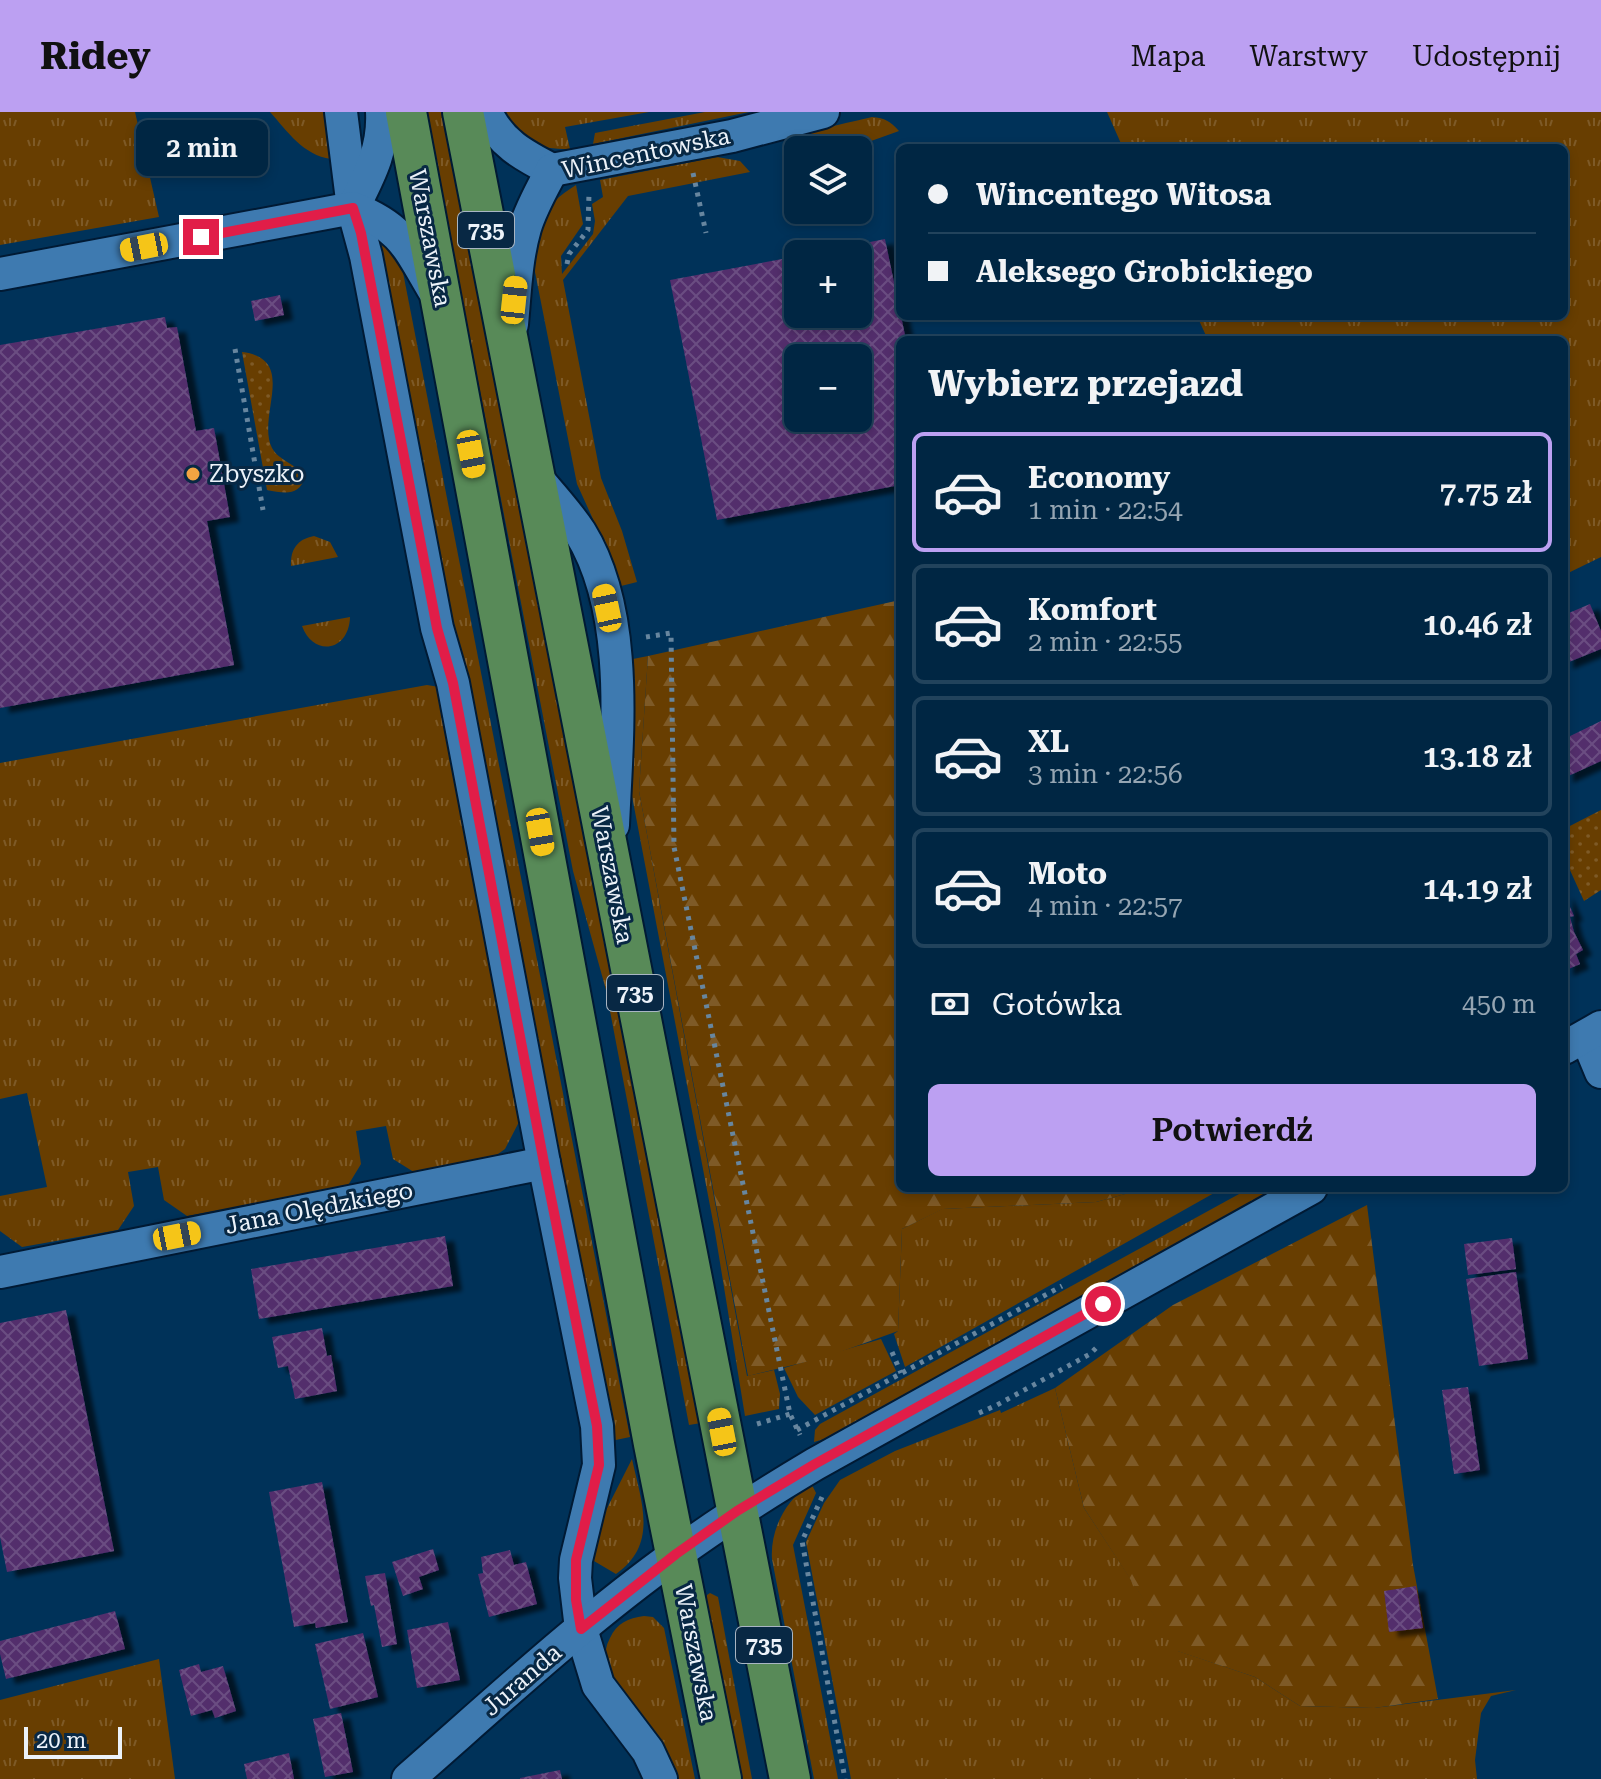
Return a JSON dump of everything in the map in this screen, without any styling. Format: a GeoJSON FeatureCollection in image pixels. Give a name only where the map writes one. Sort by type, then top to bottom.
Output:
{"type":"FeatureCollection","features":[{"type":"Feature","properties":{"kind":"main road","name":"Warszawska"},"geometry":{"type":"LineString","coordinates":[[406,112],[676,1554],[721,1779]]}},
{"type":"Feature","properties":{"kind":"main road","name":"Warszawska"},"geometry":{"type":"LineString","coordinates":[[463,112],[790,1779]]}},
{"type":"Feature","properties":{"kind":"street"},"geometry":{"type":"LineString","coordinates":[[341,112],[353,208],[366,256],[437,628],[453,683],[597,1426],[600,1453],[597,1478],[576,1560],[576,1600],[581,1629],[598,1685],[648,1751],[661,1779]]}},
{"type":"Feature","properties":{"kind":"street"},"geometry":{"type":"LineString","coordinates":[[353,208],[376,163],[382,136],[382,112]]}},
{"type":"Feature","properties":{"kind":"street"},"geometry":{"type":"LineString","coordinates":[[486,112],[503,140],[518,152],[552,170]]}},
{"type":"Feature","properties":{"kind":"street","name":"Wincentowska"},"geometry":{"type":"LineString","coordinates":[[509,348],[519,252],[525,228],[552,170],[732,136],[823,112]]}},
{"type":"Feature","properties":{"kind":"street"},"geometry":{"type":"LineString","coordinates":[[0,274],[353,208],[376,217],[405,240],[444,309]]}},
{"type":"Feature","properties":{"kind":"street"},"geometry":{"type":"LineString","coordinates":[[1584,1037],[1601,1072]]}},
{"type":"Feature","properties":{"kind":"street","name":"Jana Olędzkiego"},"geometry":{"type":"LineString","coordinates":[[0,1272],[544,1163]]}},
{"type":"Feature","properties":{"kind":"street","name":"Juranda"},"geometry":{"type":"LineString","coordinates":[[408,1779],[581,1629],[676,1554],[737,1511],[815,1464],[1304,1192]]}},
{"type":"Feature","properties":{"kind":"path"},"geometry":{"type":"LineString","coordinates":[[688,144],[706,233]]}},
{"type":"Feature","properties":{"kind":"path"},"geometry":{"type":"LineString","coordinates":[[235,349],[263,510]]}},
{"type":"Feature","properties":{"kind":"path"},"geometry":{"type":"LineString","coordinates":[[632,640],[671,633],[674,847],[790,1414],[802,1439]]}},
{"type":"Feature","properties":{"kind":"path"},"geometry":{"type":"LineString","coordinates":[[797,1430],[1065,1284]]}},
{"type":"Feature","properties":{"kind":"path"},"geometry":{"type":"LineString","coordinates":[[892,1352],[901,1373]]}},
{"type":"Feature","properties":{"kind":"path"},"geometry":{"type":"LineString","coordinates":[[749,1427],[790,1414]]}},
{"type":"Feature","properties":{"kind":"path"},"geometry":{"type":"LineString","coordinates":[[827,1487],[802,1541],[845,1779]]}},
{"type":"Feature","properties":{"kind":"green space"},"geometry":{"type":"Polygon","coordinates":[[[0,112],[135,112],[159,217],[0,245],[0,112]]]}},
{"type":"Feature","properties":{"kind":"green space"},"geometry":{"type":"Polygon","coordinates":[[[270,112],[324,112],[331,159],[304,148],[270,112]]]}},
{"type":"Feature","properties":{"kind":"green space"},"geometry":{"type":"Polygon","coordinates":[[[426,112],[444,112],[701,1423],[689,1425],[606,990],[573,871],[426,112]]]}},
{"type":"Feature","properties":{"kind":"green space"},"geometry":{"type":"Polygon","coordinates":[[[501,112],[649,112],[565,127],[570,149],[537,145],[516,130],[501,112]]]}},
{"type":"Feature","properties":{"kind":"green space"},"geometry":{"type":"Polygon","coordinates":[[[705,112],[749,112],[593,144],[595,133],[705,112]]]}},
{"type":"Feature","properties":{"kind":"green space"},"geometry":{"type":"Polygon","coordinates":[[[1107,112],[1601,112],[1601,557],[1568,573],[1568,336],[1206,336],[1199,320],[1568,320],[1568,144],[1121,144],[1107,112]]]}},
{"type":"Feature","properties":{"kind":"green space"},"geometry":{"type":"Polygon","coordinates":[[[872,117],[887,121],[899,131],[872,141],[872,136],[804,136],[872,117]]]}},
{"type":"Feature","properties":{"kind":"green space"},"geometry":{"type":"Polygon","coordinates":[[[717,157],[740,161],[750,172],[628,196],[563,280],[601,478],[622,531],[637,582],[613,588],[597,528],[577,484],[533,262],[536,236],[548,209],[576,185],[583,224],[561,256],[562,274],[593,234],[595,221],[592,204],[603,197],[600,180],[717,157]]]}},
{"type":"Feature","properties":{"kind":"green space"},"geometry":{"type":"Polygon","coordinates":[[[380,242],[394,246],[400,257],[630,1437],[611,1441],[380,242]]]}},
{"type":"Feature","properties":{"kind":"green space"},"geometry":{"type":"Polygon","coordinates":[[[242,352],[259,357],[268,365],[272,391],[268,435],[275,452],[305,477],[295,491],[267,490],[242,352]]]}},
{"type":"Feature","properties":{"kind":"green space"},"geometry":{"type":"Polygon","coordinates":[[[314,536],[330,542],[338,557],[291,566],[296,546],[314,536]]]}},
{"type":"Feature","properties":{"kind":"green space"},"geometry":{"type":"Polygon","coordinates":[[[896,601],[896,1192],[1132,1192],[1096,1202],[943,1209],[902,1229],[898,1331],[826,1357],[748,1376],[639,791],[648,656],[896,601]]]}},
{"type":"Feature","properties":{"kind":"green space"},"geometry":{"type":"Polygon","coordinates":[[[350,617],[344,637],[330,646],[314,643],[302,626],[350,617]]]}},
{"type":"Feature","properties":{"kind":"green space"},"geometry":{"type":"Polygon","coordinates":[[[648,656],[639,791],[747,1376],[774,1370],[780,1394],[779,1409],[745,1416],[715,1232],[632,796],[628,660],[648,656]]]}},
{"type":"Feature","properties":{"kind":"green space"},"geometry":{"type":"Polygon","coordinates":[[[427,685],[439,687],[521,1118],[505,1149],[491,1159],[417,1174],[393,1159],[386,1126],[356,1131],[361,1164],[347,1187],[187,1216],[164,1200],[158,1167],[128,1172],[134,1206],[118,1230],[22,1247],[0,1231],[0,1196],[47,1187],[27,1093],[0,1099],[0,763],[427,685]]]}},
{"type":"Feature","properties":{"kind":"green space"},"geometry":{"type":"Polygon","coordinates":[[[1601,810],[1601,890],[1584,901],[1568,866],[1568,827],[1601,810]]]}},
{"type":"Feature","properties":{"kind":"green space"},"geometry":{"type":"Polygon","coordinates":[[[1132,1192],[1216,1192],[905,1367],[894,1334],[898,1331],[902,1229],[942,1209],[1096,1202],[1132,1192]]]}},
{"type":"Feature","properties":{"kind":"green space"},"geometry":{"type":"Polygon","coordinates":[[[1243,1192],[1268,1192],[814,1442],[815,1430],[820,1424],[1243,1192]]]}},
{"type":"Feature","properties":{"kind":"green space"},"geometry":{"type":"Polygon","coordinates":[[[1367,1205],[1413,1565],[1438,1699],[1374,1708],[1300,1706],[1255,1677],[1177,1651],[1084,1508],[1055,1388],[1173,1305],[1367,1205]]]}},
{"type":"Feature","properties":{"kind":"green space"},"geometry":{"type":"Polygon","coordinates":[[[881,1339],[896,1371],[815,1415],[798,1397],[784,1368],[881,1339]]]}},
{"type":"Feature","properties":{"kind":"green space"},"geometry":{"type":"Polygon","coordinates":[[[1055,1388],[1084,1508],[1178,1651],[1255,1677],[1300,1706],[1374,1708],[1516,1690],[1491,1696],[1481,1713],[1475,1760],[1477,1779],[851,1779],[806,1542],[824,1503],[840,1480],[895,1451],[1000,1410],[1001,1413],[1055,1388]]]}},
{"type":"Feature","properties":{"kind":"green space"},"geometry":{"type":"Polygon","coordinates":[[[632,1459],[644,1521],[642,1536],[638,1549],[616,1574],[594,1561],[592,1538],[632,1459]]]}},
{"type":"Feature","properties":{"kind":"green space"},"geometry":{"type":"Polygon","coordinates":[[[811,1483],[816,1493],[793,1545],[838,1779],[814,1779],[772,1559],[774,1537],[781,1516],[794,1498],[811,1483]]]}},
{"type":"Feature","properties":{"kind":"green space"},"geometry":{"type":"Polygon","coordinates":[[[710,1593],[718,1597],[752,1779],[742,1779],[706,1601],[710,1593]]]}},
{"type":"Feature","properties":{"kind":"green space"},"geometry":{"type":"Polygon","coordinates":[[[644,1616],[653,1617],[664,1628],[695,1779],[674,1779],[643,1718],[609,1671],[606,1649],[613,1633],[624,1622],[644,1616]]]}},
{"type":"Feature","properties":{"kind":"green space"},"geometry":{"type":"Polygon","coordinates":[[[159,1659],[175,1779],[0,1779],[0,1700],[159,1659]]]}},
{"type":"Feature","properties":{"kind":"building"},"geometry":{"type":"Polygon","coordinates":[[[885,239],[896,292],[896,320],[902,320],[905,336],[896,336],[896,486],[717,520],[670,280],[784,259],[784,328],[872,328],[872,242],[885,239]]]}},
{"type":"Feature","properties":{"kind":"building"},"geometry":{"type":"Polygon","coordinates":[[[280,295],[284,315],[255,321],[251,301],[280,295]]]}},
{"type":"Feature","properties":{"kind":"building"},"geometry":{"type":"Polygon","coordinates":[[[165,317],[167,328],[177,327],[196,431],[214,428],[230,517],[207,521],[234,665],[0,708],[0,345],[165,317]]]}},
{"type":"Feature","properties":{"kind":"building"},"geometry":{"type":"Polygon","coordinates":[[[1590,604],[1601,631],[1601,649],[1568,662],[1568,613],[1590,604]]]}},
{"type":"Feature","properties":{"kind":"building"},"geometry":{"type":"Polygon","coordinates":[[[1601,721],[1601,761],[1568,776],[1568,737],[1601,721]]]}},
{"type":"Feature","properties":{"kind":"building"},"geometry":{"type":"Polygon","coordinates":[[[1568,902],[1574,916],[1570,917],[1574,932],[1583,950],[1576,954],[1580,964],[1568,969],[1568,902]]]}},
{"type":"Feature","properties":{"kind":"building"},"geometry":{"type":"Polygon","coordinates":[[[445,1236],[453,1286],[259,1319],[251,1269],[445,1236]]]}},
{"type":"Feature","properties":{"kind":"building"},"geometry":{"type":"Polygon","coordinates":[[[1512,1238],[1516,1269],[1468,1275],[1464,1244],[1512,1238]]]}},
{"type":"Feature","properties":{"kind":"building"},"geometry":{"type":"Polygon","coordinates":[[[1516,1272],[1528,1359],[1479,1366],[1466,1279],[1516,1272]]]}},
{"type":"Feature","properties":{"kind":"building"},"geometry":{"type":"Polygon","coordinates":[[[66,1310],[114,1551],[7,1572],[0,1537],[0,1323],[66,1310]]]}},
{"type":"Feature","properties":{"kind":"building"},"geometry":{"type":"Polygon","coordinates":[[[322,1328],[327,1356],[331,1355],[337,1391],[295,1399],[288,1366],[278,1368],[272,1337],[322,1328]]]}},
{"type":"Feature","properties":{"kind":"building"},"geometry":{"type":"Polygon","coordinates":[[[1468,1387],[1480,1470],[1454,1474],[1442,1390],[1468,1387]]]}},
{"type":"Feature","properties":{"kind":"building"},"geometry":{"type":"Polygon","coordinates":[[[322,1482],[348,1622],[316,1628],[315,1623],[294,1627],[269,1492],[322,1482]]]}},
{"type":"Feature","properties":{"kind":"building"},"geometry":{"type":"Polygon","coordinates":[[[433,1549],[439,1570],[419,1577],[423,1589],[403,1596],[392,1562],[433,1549]]]}},
{"type":"Feature","properties":{"kind":"building"},"geometry":{"type":"Polygon","coordinates":[[[510,1550],[514,1565],[526,1562],[537,1604],[489,1617],[478,1574],[483,1573],[481,1557],[510,1550]]]}},
{"type":"Feature","properties":{"kind":"building"},"geometry":{"type":"Polygon","coordinates":[[[385,1573],[397,1644],[382,1647],[365,1576],[385,1573]]]}},
{"type":"Feature","properties":{"kind":"building"},"geometry":{"type":"Polygon","coordinates":[[[1416,1586],[1423,1628],[1389,1632],[1384,1591],[1416,1586]]]}},
{"type":"Feature","properties":{"kind":"building"},"geometry":{"type":"Polygon","coordinates":[[[115,1611],[125,1649],[6,1679],[0,1641],[115,1611]]]}},
{"type":"Feature","properties":{"kind":"building"},"geometry":{"type":"Polygon","coordinates":[[[448,1622],[460,1680],[417,1688],[407,1630],[448,1622]]]}},
{"type":"Feature","properties":{"kind":"building"},"geometry":{"type":"Polygon","coordinates":[[[363,1633],[378,1697],[330,1709],[315,1644],[363,1633]]]}},
{"type":"Feature","properties":{"kind":"building"},"geometry":{"type":"Polygon","coordinates":[[[199,1664],[201,1672],[223,1666],[236,1711],[215,1718],[212,1710],[191,1716],[179,1670],[199,1664]]]}},
{"type":"Feature","properties":{"kind":"building"},"geometry":{"type":"Polygon","coordinates":[[[341,1713],[353,1772],[325,1777],[313,1719],[341,1713]]]}},
{"type":"Feature","properties":{"kind":"building"},"geometry":{"type":"Polygon","coordinates":[[[289,1753],[294,1779],[247,1779],[244,1764],[289,1753]]]}},
{"type":"Feature","properties":{"kind":"building"},"geometry":{"type":"Polygon","coordinates":[[[560,1770],[562,1779],[520,1779],[520,1778],[560,1770]]]}},
{"type":"Feature","properties":{"kind":"place","name":"Zbyszko"},"geometry":{"type":"Point","coordinates":[193,474]}},
{"type":"Feature","properties":{"kind":"route"},"geometry":{"type":"LineString","coordinates":[[201,237],[353,208],[361,233],[437,628],[453,683],[597,1426],[599,1465],[576,1560],[576,1600],[581,1629],[676,1554],[737,1511],[815,1464],[1103,1304]]}}]}
